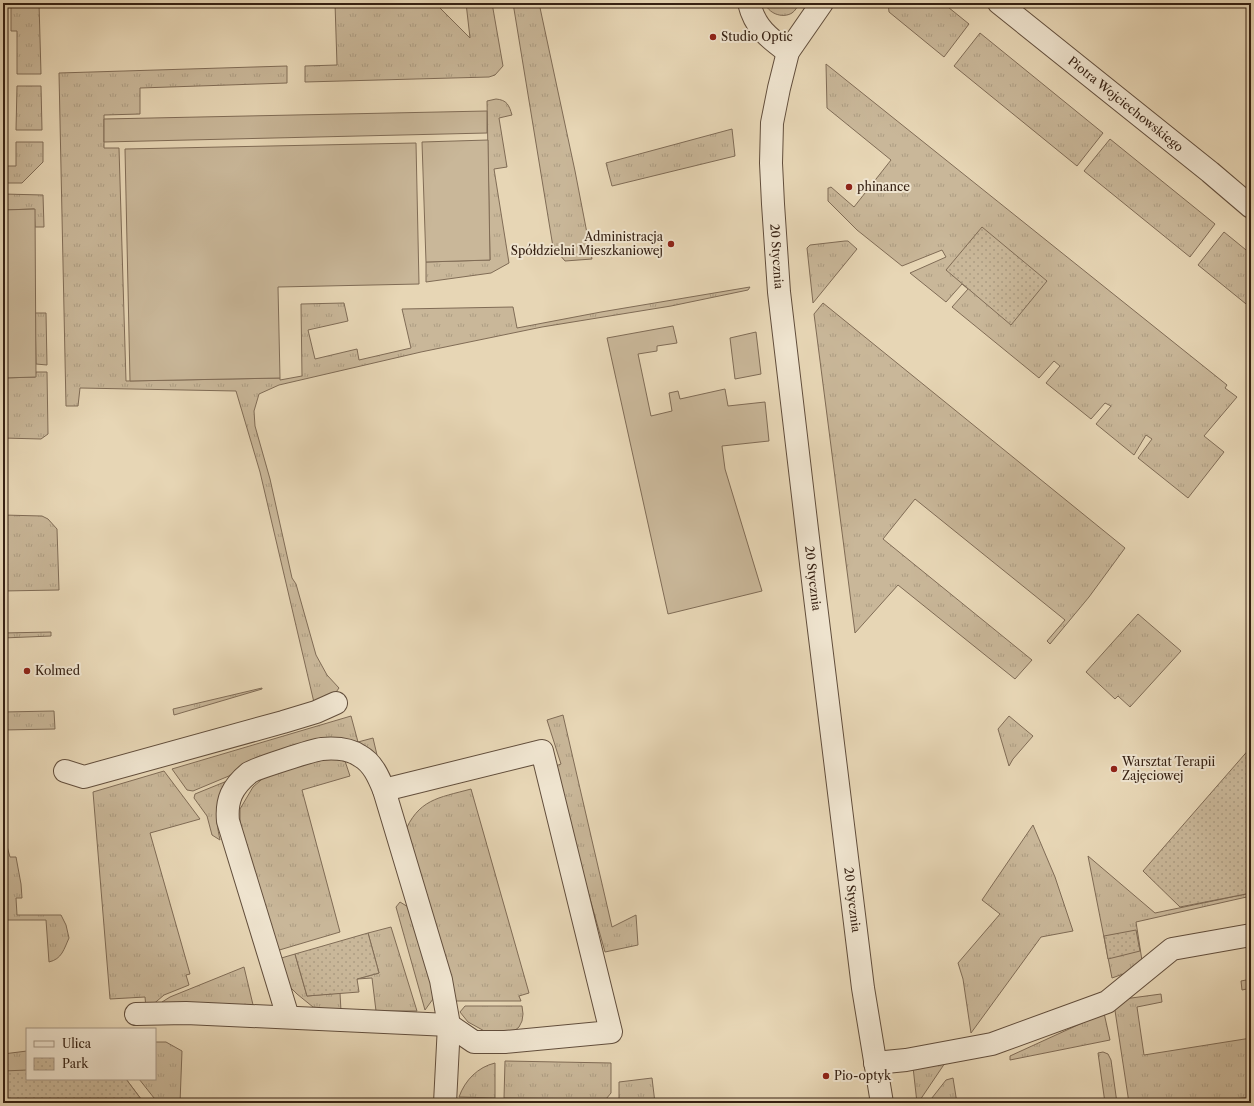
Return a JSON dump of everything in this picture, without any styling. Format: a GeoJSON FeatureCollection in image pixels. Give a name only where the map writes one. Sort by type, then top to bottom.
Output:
{"type":"FeatureCollection","features":[{"type":"Feature","properties":{"kind":"street"},"geometry":{"type":"LineString","coordinates":[[749,3],[755,21],[761,29],[768,37],[788,52]]}},
{"type":"Feature","properties":{"kind":"street","name":"20 Stycznia"},"geometry":{"type":"LineString","coordinates":[[822,3],[788,52],[772,123],[771,163],[779,292],[863,988],[882,1103]]}},
{"type":"Feature","properties":{"kind":"street","name":"Piotra Wojciechowskiego"},"geometry":{"type":"LineString","coordinates":[[999,3],[1210,172],[1251,207]]}},
{"type":"Feature","properties":{"kind":"street"},"geometry":{"type":"LineString","coordinates":[[64,771],[84,777],[296,718],[316,712],[336,703]]}},
{"type":"Feature","properties":{"kind":"street"},"geometry":{"type":"LineString","coordinates":[[288,1017],[228,821],[227,808],[230,795],[250,772],[321,749],[337,749],[360,755],[369,763],[378,776],[384,790],[440,980],[449,1025],[445,1103]]}},
{"type":"Feature","properties":{"kind":"street"},"geometry":{"type":"LineString","coordinates":[[136,1014],[186,1013],[449,1025],[474,1042],[505,1042],[611,1032],[542,751],[384,790]]}},
{"type":"Feature","properties":{"kind":"street"},"geometry":{"type":"LineString","coordinates":[[876,1063],[906,1060],[992,1044],[1107,1002],[1172,949],[1251,935]]}},
{"type":"Feature","properties":{"kind":"green space"},"geometry":{"type":"Polygon","coordinates":[[[11,3],[39,3],[41,74],[17,74],[17,31],[11,31],[11,3]]]}},
{"type":"Feature","properties":{"kind":"green space"},"geometry":{"type":"Polygon","coordinates":[[[335,3],[435,3],[470,38],[466,3],[492,3],[503,66],[495,75],[489,77],[305,82],[305,66],[337,65],[335,3]]]}},
{"type":"Feature","properties":{"kind":"green space"},"geometry":{"type":"Polygon","coordinates":[[[513,3],[539,3],[592,259],[565,261],[553,247],[513,3]]]}},
{"type":"Feature","properties":{"kind":"green space"},"geometry":{"type":"Polygon","coordinates":[[[765,3],[800,3],[792,13],[788,15],[780,15],[769,10],[765,3]]]}},
{"type":"Feature","properties":{"kind":"green space"},"geometry":{"type":"Polygon","coordinates":[[[888,3],[943,3],[969,24],[944,57],[889,12],[888,3]]]}},
{"type":"Feature","properties":{"kind":"green space"},"geometry":{"type":"Polygon","coordinates":[[[980,33],[1103,133],[1077,166],[954,66],[980,33]]]}},
{"type":"Feature","properties":{"kind":"green space"},"geometry":{"type":"Polygon","coordinates":[[[826,64],[1227,385],[1225,388],[1237,397],[1204,436],[1224,452],[1188,498],[1138,458],[1152,439],[1146,435],[1134,455],[1096,424],[1111,406],[1105,403],[1091,419],[1046,383],[1060,366],[1054,361],[1039,378],[952,307],[968,289],[962,284],[946,302],[910,273],[946,257],[942,250],[902,266],[857,230],[828,201],[828,188],[831,187],[854,207],[891,160],[827,108],[826,64]]]}},
{"type":"Feature","properties":{"kind":"green space"},"geometry":{"type":"Polygon","coordinates":[[[287,66],[287,83],[140,88],[140,114],[104,115],[104,148],[119,148],[126,381],[280,378],[280,380],[302,376],[301,304],[344,303],[348,321],[308,330],[315,359],[357,349],[359,360],[411,348],[402,309],[513,307],[517,328],[601,312],[750,287],[748,290],[671,306],[542,327],[421,352],[279,385],[259,394],[254,411],[255,426],[270,479],[292,578],[296,584],[316,655],[327,675],[339,688],[326,706],[316,711],[260,472],[236,391],[80,388],[78,406],[66,406],[59,73],[287,66]]]}},
{"type":"Feature","properties":{"kind":"green space"},"geometry":{"type":"Polygon","coordinates":[[[17,86],[41,86],[42,130],[16,130],[17,86]]]}},
{"type":"Feature","properties":{"kind":"green space"},"geometry":{"type":"Polygon","coordinates":[[[496,99],[507,104],[512,115],[499,118],[507,167],[494,169],[509,263],[491,273],[426,282],[426,262],[490,260],[487,101],[496,99]]]}},
{"type":"Feature","properties":{"kind":"green space"},"geometry":{"type":"Polygon","coordinates":[[[487,111],[487,133],[104,142],[104,119],[487,111]]]}},
{"type":"Feature","properties":{"kind":"green space"},"geometry":{"type":"Polygon","coordinates":[[[732,129],[735,156],[612,186],[606,163],[732,129]]]}},
{"type":"Feature","properties":{"kind":"green space"},"geometry":{"type":"Polygon","coordinates":[[[1110,139],[1215,224],[1190,257],[1084,171],[1110,139]]]}},
{"type":"Feature","properties":{"kind":"green space"},"geometry":{"type":"Polygon","coordinates":[[[488,140],[490,260],[426,262],[422,142],[488,140]]]}},
{"type":"Feature","properties":{"kind":"green space"},"geometry":{"type":"Polygon","coordinates":[[[16,142],[43,142],[43,162],[22,183],[3,183],[3,166],[16,166],[16,142]]]}},
{"type":"Feature","properties":{"kind":"green space"},"geometry":{"type":"Polygon","coordinates":[[[416,143],[419,284],[278,287],[280,378],[130,381],[125,149],[416,143]]]}},
{"type":"Feature","properties":{"kind":"green space"},"geometry":{"type":"Polygon","coordinates":[[[3,194],[43,195],[44,227],[35,227],[34,209],[3,210],[3,194]]]}},
{"type":"Feature","properties":{"kind":"green space"},"geometry":{"type":"Polygon","coordinates":[[[35,209],[36,377],[3,378],[3,210],[35,209]]]}},
{"type":"Feature","properties":{"kind":"green space"},"geometry":{"type":"Polygon","coordinates":[[[982,227],[1047,281],[1011,325],[946,270],[982,227]]]}},
{"type":"Feature","properties":{"kind":"green space"},"geometry":{"type":"Polygon","coordinates":[[[1224,232],[1251,254],[1251,308],[1198,265],[1224,232]]]}},
{"type":"Feature","properties":{"kind":"green space"},"geometry":{"type":"Polygon","coordinates":[[[848,241],[857,249],[813,303],[807,248],[810,245],[848,241]]]}},
{"type":"Feature","properties":{"kind":"green space"},"geometry":{"type":"Polygon","coordinates":[[[823,303],[1125,548],[1089,597],[1050,644],[1047,641],[1065,620],[915,499],[883,539],[1032,660],[1015,679],[898,585],[855,633],[814,314],[823,303]]]}},
{"type":"Feature","properties":{"kind":"green space"},"geometry":{"type":"Polygon","coordinates":[[[35,313],[46,313],[47,365],[36,364],[35,313]]]}},
{"type":"Feature","properties":{"kind":"green space"},"geometry":{"type":"Polygon","coordinates":[[[673,326],[677,343],[657,346],[657,351],[638,354],[651,416],[672,411],[669,393],[678,391],[680,399],[725,389],[728,406],[765,402],[769,441],[722,446],[725,469],[762,591],[668,614],[607,338],[673,326]]]}},
{"type":"Feature","properties":{"kind":"green space"},"geometry":{"type":"Polygon","coordinates":[[[756,332],[761,374],[735,379],[730,338],[756,332]]]}},
{"type":"Feature","properties":{"kind":"green space"},"geometry":{"type":"Polygon","coordinates":[[[36,372],[47,372],[48,434],[41,439],[3,438],[3,378],[35,377],[36,372]]]}},
{"type":"Feature","properties":{"kind":"green space"},"geometry":{"type":"Polygon","coordinates":[[[3,515],[42,516],[48,519],[57,529],[59,590],[3,591],[3,515]]]}},
{"type":"Feature","properties":{"kind":"green space"},"geometry":{"type":"Polygon","coordinates":[[[1138,614],[1181,651],[1130,707],[1118,696],[1115,699],[1086,672],[1138,614]]]}},
{"type":"Feature","properties":{"kind":"green space"},"geometry":{"type":"Polygon","coordinates":[[[51,632],[51,636],[3,638],[3,633],[51,632]]]}},
{"type":"Feature","properties":{"kind":"green space"},"geometry":{"type":"Polygon","coordinates":[[[262,689],[174,715],[173,709],[262,689]]]}},
{"type":"Feature","properties":{"kind":"green space"},"geometry":{"type":"Polygon","coordinates":[[[54,711],[55,729],[3,730],[3,712],[54,711]]]}},
{"type":"Feature","properties":{"kind":"green space"},"geometry":{"type":"Polygon","coordinates":[[[563,715],[612,927],[636,915],[638,945],[605,952],[553,767],[561,764],[547,720],[563,715]]]}},
{"type":"Feature","properties":{"kind":"green space"},"geometry":{"type":"Polygon","coordinates":[[[351,716],[358,742],[373,738],[377,755],[359,747],[236,773],[193,791],[187,790],[172,769],[351,716]]]}},
{"type":"Feature","properties":{"kind":"green space"},"geometry":{"type":"Polygon","coordinates":[[[1009,716],[1033,736],[1013,759],[1009,766],[998,729],[1009,716]]]}},
{"type":"Feature","properties":{"kind":"green space"},"geometry":{"type":"Polygon","coordinates":[[[1251,747],[1251,893],[1180,907],[1143,871],[1251,747]]]}},
{"type":"Feature","properties":{"kind":"green space"},"geometry":{"type":"Polygon","coordinates":[[[316,758],[344,758],[350,776],[302,790],[340,932],[276,951],[242,831],[240,809],[253,787],[269,773],[316,758]]]}},
{"type":"Feature","properties":{"kind":"green space"},"geometry":{"type":"Polygon","coordinates":[[[164,771],[200,819],[150,833],[190,974],[186,975],[189,985],[164,995],[150,1007],[146,1008],[145,997],[110,999],[93,792],[164,771]]]}},
{"type":"Feature","properties":{"kind":"green space"},"geometry":{"type":"Polygon","coordinates":[[[227,781],[220,796],[217,810],[217,824],[220,840],[212,835],[207,816],[194,798],[195,794],[227,781]]]}},
{"type":"Feature","properties":{"kind":"green space"},"geometry":{"type":"Polygon","coordinates":[[[471,789],[529,993],[519,996],[521,1001],[454,1001],[404,834],[416,813],[430,802],[471,789]]]}},
{"type":"Feature","properties":{"kind":"green space"},"geometry":{"type":"Polygon","coordinates":[[[1033,825],[1055,877],[1073,931],[1041,937],[971,1033],[963,979],[958,963],[1000,914],[982,900],[1033,825]]]}},
{"type":"Feature","properties":{"kind":"green space"},"geometry":{"type":"Polygon","coordinates":[[[3,832],[10,857],[16,857],[21,884],[22,898],[16,898],[17,915],[61,915],[66,925],[69,938],[60,956],[53,961],[49,962],[46,920],[3,920],[3,832]]]}},
{"type":"Feature","properties":{"kind":"green space"},"geometry":{"type":"Polygon","coordinates":[[[1088,856],[1155,913],[1251,893],[1251,896],[1136,922],[1143,967],[1112,978],[1088,856]]]}},
{"type":"Feature","properties":{"kind":"green space"},"geometry":{"type":"Polygon","coordinates":[[[400,902],[413,910],[434,990],[433,999],[425,1010],[396,907],[400,902]]]}},
{"type":"Feature","properties":{"kind":"green space"},"geometry":{"type":"Polygon","coordinates":[[[391,927],[417,1011],[376,1011],[372,978],[357,979],[379,973],[368,933],[391,927]]]}},
{"type":"Feature","properties":{"kind":"green space"},"geometry":{"type":"Polygon","coordinates":[[[1136,930],[1140,951],[1108,959],[1104,936],[1136,930]]]}},
{"type":"Feature","properties":{"kind":"green space"},"geometry":{"type":"Polygon","coordinates":[[[368,933],[379,973],[357,979],[359,992],[307,996],[295,954],[368,933]]]}},
{"type":"Feature","properties":{"kind":"green space"},"geometry":{"type":"Polygon","coordinates":[[[295,954],[307,996],[340,993],[341,1011],[313,1007],[287,984],[278,959],[295,954]]]}},
{"type":"Feature","properties":{"kind":"green space"},"geometry":{"type":"Polygon","coordinates":[[[244,967],[254,1009],[159,1007],[162,1002],[170,997],[244,967]]]}},
{"type":"Feature","properties":{"kind":"green space"},"geometry":{"type":"Polygon","coordinates":[[[1251,979],[1251,988],[1242,990],[1241,981],[1251,979]]]}},
{"type":"Feature","properties":{"kind":"green space"},"geometry":{"type":"Polygon","coordinates":[[[1161,994],[1162,1002],[1137,1007],[1144,1055],[1251,1038],[1251,1097],[1199,1103],[1129,1103],[1114,1004],[1124,999],[1161,994]]]}},
{"type":"Feature","properties":{"kind":"green space"},"geometry":{"type":"Polygon","coordinates":[[[465,1006],[522,1006],[522,1021],[519,1027],[513,1032],[488,1033],[468,1022],[460,1012],[465,1006]]]}},
{"type":"Feature","properties":{"kind":"green space"},"geometry":{"type":"Polygon","coordinates":[[[1104,1013],[1110,1040],[1010,1060],[1010,1056],[1104,1013]]]}},
{"type":"Feature","properties":{"kind":"green space"},"geometry":{"type":"Polygon","coordinates":[[[156,1042],[166,1042],[182,1051],[180,1103],[158,1103],[140,1080],[156,1080],[156,1042]]]}},
{"type":"Feature","properties":{"kind":"green space"},"geometry":{"type":"Polygon","coordinates":[[[26,1051],[26,1080],[127,1080],[144,1103],[3,1082],[3,1054],[26,1051]]]}},
{"type":"Feature","properties":{"kind":"green space"},"geometry":{"type":"Polygon","coordinates":[[[1103,1052],[1108,1054],[1111,1060],[1117,1103],[1105,1103],[1098,1053],[1103,1052]]]}},
{"type":"Feature","properties":{"kind":"green space"},"geometry":{"type":"Polygon","coordinates":[[[505,1061],[611,1063],[611,1093],[606,1099],[504,1098],[505,1061]]]}},
{"type":"Feature","properties":{"kind":"green space"},"geometry":{"type":"Polygon","coordinates":[[[495,1063],[495,1098],[459,1097],[465,1085],[473,1075],[483,1068],[495,1063]]]}},
{"type":"Feature","properties":{"kind":"green space"},"geometry":{"type":"Polygon","coordinates":[[[945,1063],[918,1103],[917,1103],[913,1067],[945,1063]]]}},
{"type":"Feature","properties":{"kind":"green space"},"geometry":{"type":"Polygon","coordinates":[[[26,1070],[26,1080],[127,1080],[144,1103],[3,1103],[3,1071],[26,1070]]]}},
{"type":"Feature","properties":{"kind":"green space"},"geometry":{"type":"Polygon","coordinates":[[[652,1078],[655,1103],[619,1103],[619,1082],[652,1078]]]}},
{"type":"Feature","properties":{"kind":"green space"},"geometry":{"type":"Polygon","coordinates":[[[953,1078],[957,1103],[928,1103],[946,1080],[953,1078]]]}},
{"type":"Feature","properties":{"kind":"place","name":"Studio Optic"},"geometry":{"type":"Point","coordinates":[713,37]}},
{"type":"Feature","properties":{"kind":"place","name":"phinance"},"geometry":{"type":"Point","coordinates":[849,187]}},
{"type":"Feature","properties":{"kind":"place","name":"Administracja Spółdzielni Mieszkaniowej"},"geometry":{"type":"Point","coordinates":[671,244]}},
{"type":"Feature","properties":{"kind":"place","name":"Kolmed"},"geometry":{"type":"Point","coordinates":[27,671]}},
{"type":"Feature","properties":{"kind":"place","name":"Warsztat Terapii Zajęciowej"},"geometry":{"type":"Point","coordinates":[1114,769]}},
{"type":"Feature","properties":{"kind":"place","name":"Pio-optyk"},"geometry":{"type":"Point","coordinates":[826,1076]}}]}
